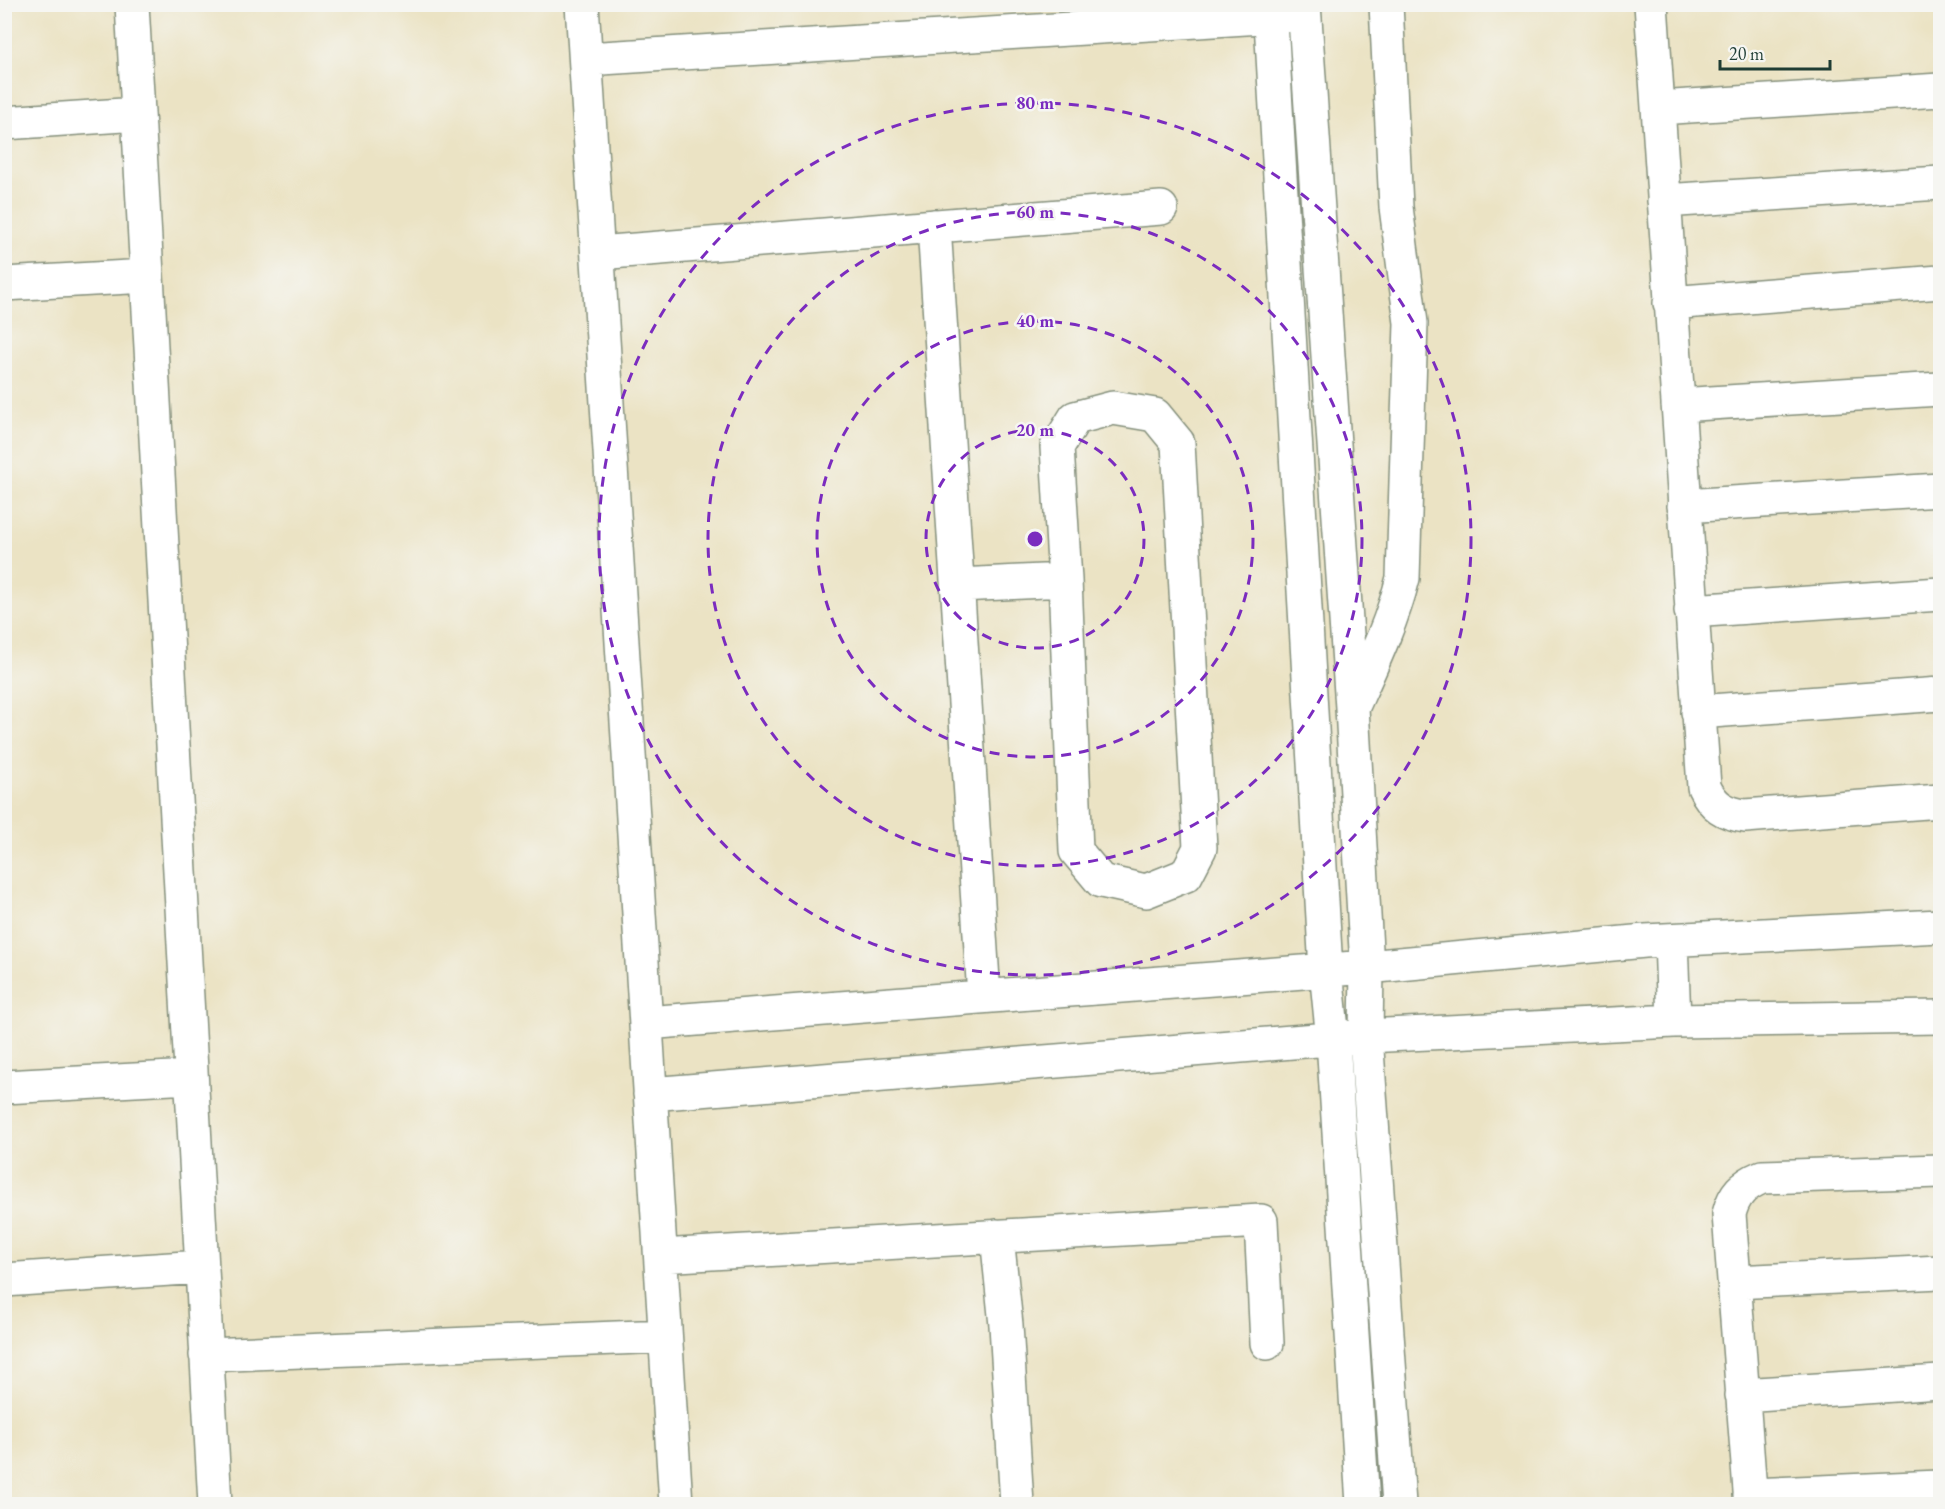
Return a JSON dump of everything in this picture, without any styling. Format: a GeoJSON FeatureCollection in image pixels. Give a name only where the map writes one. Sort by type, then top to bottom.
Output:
{"type":"FeatureCollection","features":[{"type":"Feature","properties":{"kind":"lane"},"geometry":{"type":"LineString","coordinates":[[132,4],[215,1504]]}},
{"type":"Feature","properties":{"kind":"lane"},"geometry":{"type":"LineString","coordinates":[[582,4],[676,1504]]}},
{"type":"Feature","properties":{"kind":"lane"},"geometry":{"type":"LineString","coordinates":[[1352,708],[1385,634],[1404,578],[1411,323],[1396,207],[1386,4]]}},
{"type":"Feature","properties":{"kind":"lane"},"geometry":{"type":"LineString","coordinates":[[1662,4],[1651,5],[1704,787],[1710,799],[1719,809],[1745,816],[1941,801]]}},
{"type":"Feature","properties":{"kind":"lane"},"geometry":{"type":"LineString","coordinates":[[586,59],[1304,9],[1352,708],[1367,967],[1366,1036],[1399,1504]]}},
{"type":"Feature","properties":{"kind":"lane"},"geometry":{"type":"LineString","coordinates":[[1270,11],[1326,970],[1333,1040],[1363,1504]]}},
{"type":"Feature","properties":{"kind":"lane"},"geometry":{"type":"LineString","coordinates":[[1658,108],[1941,90]]}},
{"type":"Feature","properties":{"kind":"lane"},"geometry":{"type":"LineString","coordinates":[[4,123],[138,114]]}},
{"type":"Feature","properties":{"kind":"lane"},"geometry":{"type":"LineString","coordinates":[[1664,201],[1941,183]]}},
{"type":"Feature","properties":{"kind":"lane"},"geometry":{"type":"LineString","coordinates":[[598,253],[1161,208]]}},
{"type":"Feature","properties":{"kind":"lane"},"geometry":{"type":"LineString","coordinates":[[934,226],[984,996]]}},
{"type":"Feature","properties":{"kind":"lane"},"geometry":{"type":"LineString","coordinates":[[4,284],[147,276]]}},
{"type":"Feature","properties":{"kind":"lane"},"geometry":{"type":"LineString","coordinates":[[1670,303],[1941,282]]}},
{"type":"Feature","properties":{"kind":"lane"},"geometry":{"type":"LineString","coordinates":[[1678,405],[1941,389]]}},
{"type":"Feature","properties":{"kind":"lane"},"geometry":{"type":"LineString","coordinates":[[1113,408],[1155,415],[1179,443],[1200,848],[1186,875],[1146,891],[1101,881],[1076,851],[1065,579],[1057,447],[1075,418],[1113,408]]}},
{"type":"Feature","properties":{"kind":"lane"},"geometry":{"type":"LineString","coordinates":[[1684,506],[1941,490]]}},
{"type":"Feature","properties":{"kind":"lane"},"geometry":{"type":"LineString","coordinates":[[958,585],[1065,579]]}},
{"type":"Feature","properties":{"kind":"lane"},"geometry":{"type":"LineString","coordinates":[[1691,611],[1941,594]]}},
{"type":"Feature","properties":{"kind":"lane"},"geometry":{"type":"LineString","coordinates":[[1698,712],[1941,694]]}},
{"type":"Feature","properties":{"kind":"lane"},"geometry":{"type":"LineString","coordinates":[[646,1023],[1367,967],[1671,940],[1941,926]]}},
{"type":"Feature","properties":{"kind":"lane"},"geometry":{"type":"LineString","coordinates":[[1671,940],[1674,1021]]}},
{"type":"Feature","properties":{"kind":"lane"},"geometry":{"type":"LineString","coordinates":[[650,1094],[1366,1036],[1674,1021],[1941,1017]]}},
{"type":"Feature","properties":{"kind":"lane"},"geometry":{"type":"LineString","coordinates":[[4,1087],[191,1077]]}},
{"type":"Feature","properties":{"kind":"lane"},"geometry":{"type":"LineString","coordinates":[[1941,1171],[1762,1177],[1739,1190],[1732,1201],[1729,1214],[1750,1500],[1941,1487]]}},
{"type":"Feature","properties":{"kind":"lane"},"geometry":{"type":"LineString","coordinates":[[661,1256],[1261,1221],[1267,1343]]}},
{"type":"Feature","properties":{"kind":"lane"},"geometry":{"type":"LineString","coordinates":[[998,1236],[1017,1504]]}},
{"type":"Feature","properties":{"kind":"lane"},"geometry":{"type":"LineString","coordinates":[[4,1280],[201,1267]]}},
{"type":"Feature","properties":{"kind":"lane"},"geometry":{"type":"LineString","coordinates":[[1734,1282],[1941,1272]]}},
{"type":"Feature","properties":{"kind":"lane"},"geometry":{"type":"LineString","coordinates":[[207,1355],[665,1336]]}},
{"type":"Feature","properties":{"kind":"lane"},"geometry":{"type":"LineString","coordinates":[[1743,1395],[1941,1382]]}}]}
